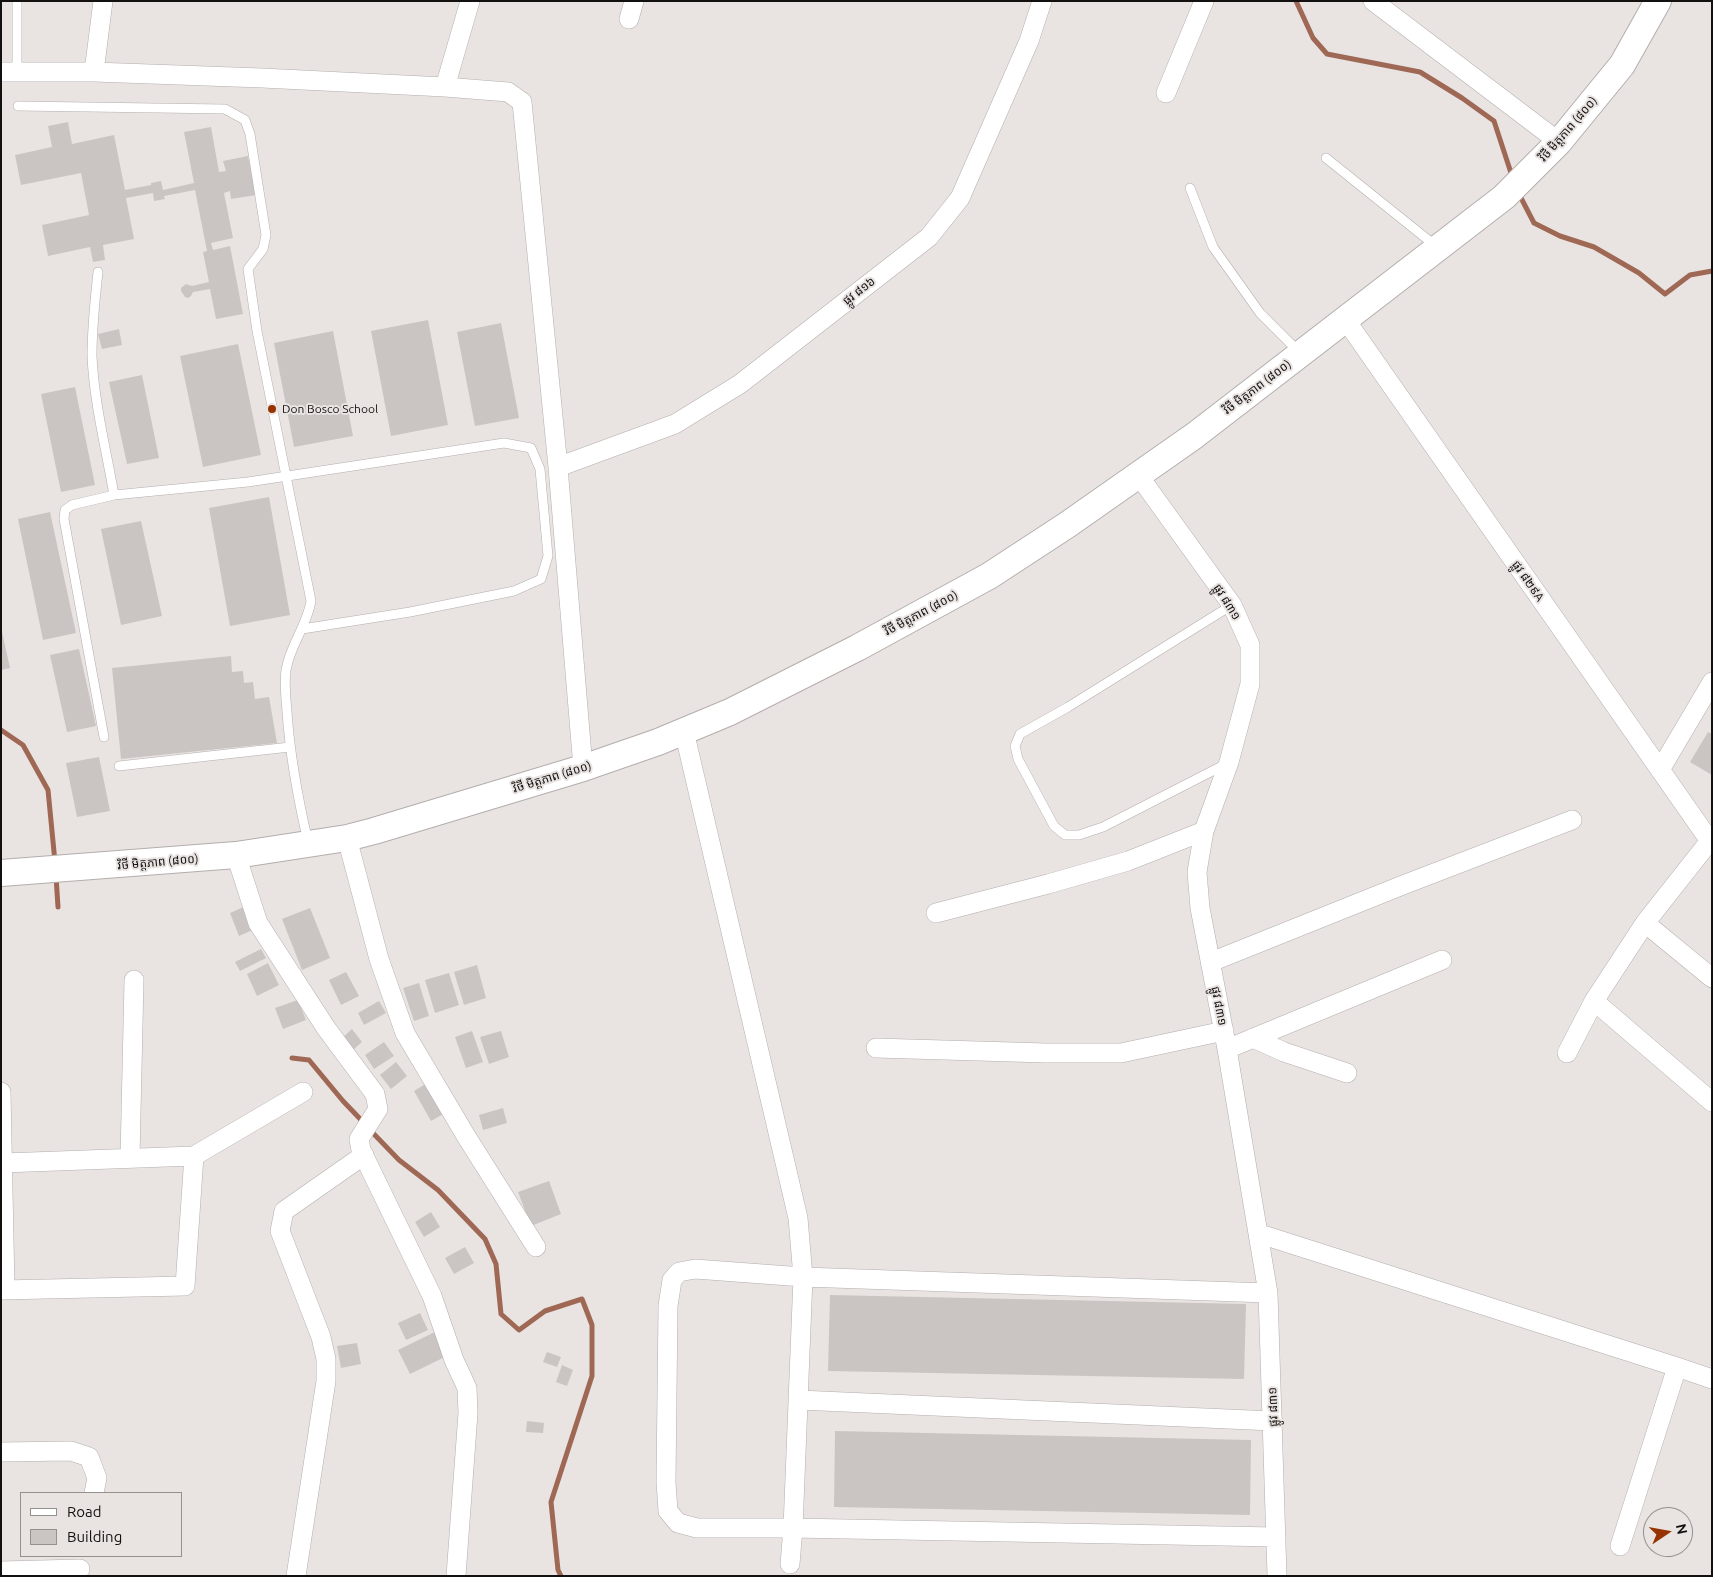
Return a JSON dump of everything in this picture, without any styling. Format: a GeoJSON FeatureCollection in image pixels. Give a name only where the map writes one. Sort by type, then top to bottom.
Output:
{"type":"FeatureCollection","features":[{"type":"Feature","properties":{"kind":"main road","name":"វិថី មិត្តភាព (៨០០)"},"geometry":{"type":"LineString","coordinates":[[1,873],[236,855],[347,838],[583,768],[658,742],[730,712],[793,681],[989,576],[1139,476],[1504,197],[1560,142],[1622,65],[1658,1]]}},
{"type":"Feature","properties":{"kind":"street"},"geometry":{"type":"LineString","coordinates":[[94,72],[103,1]]}},
{"type":"Feature","properties":{"kind":"street"},"geometry":{"type":"LineString","coordinates":[[445,87],[470,1]]}},
{"type":"Feature","properties":{"kind":"street","name":"ផ្លូវ ៨១៦"},"geometry":{"type":"LineString","coordinates":[[558,467],[675,424],[740,384],[929,237],[960,198],[1029,41],[1042,1]]}},
{"type":"Feature","properties":{"kind":"street"},"geometry":{"type":"LineString","coordinates":[[1166,93],[1204,1]]}},
{"type":"Feature","properties":{"kind":"street"},"geometry":{"type":"LineString","coordinates":[[1373,1],[1560,142]]}},
{"type":"Feature","properties":{"kind":"street"},"geometry":{"type":"LineString","coordinates":[[9,72],[94,72],[445,87],[508,92],[522,102],[558,467],[583,768]]}},
{"type":"Feature","properties":{"kind":"street","name":"ផ្លូវ ៨២៩A"},"geometry":{"type":"LineString","coordinates":[[1345,319],[1710,843]]}},
{"type":"Feature","properties":{"kind":"street","name":"ផ្លូវ ៨៣១"},"geometry":{"type":"LineString","coordinates":[[1139,476],[1232,605],[1250,645],[1250,684],[1229,762],[1204,831],[1197,872],[1200,908],[1226,1040],[1260,1234],[1268,1293],[1274,1421],[1277,1576]]}},
{"type":"Feature","properties":{"kind":"street"},"geometry":{"type":"LineString","coordinates":[[1660,770],[1712,682]]}},
{"type":"Feature","properties":{"kind":"street"},"geometry":{"type":"LineString","coordinates":[[684,730],[798,1218],[803,1276],[794,1528],[790,1564]]}},
{"type":"Feature","properties":{"kind":"street"},"geometry":{"type":"LineString","coordinates":[[1211,962],[1572,820]]}},
{"type":"Feature","properties":{"kind":"street"},"geometry":{"type":"LineString","coordinates":[[936,912],[1048,884],[1128,861],[1204,831]]}},
{"type":"Feature","properties":{"kind":"street"},"geometry":{"type":"LineString","coordinates":[[347,838],[379,960],[405,1034],[536,1247]]}},
{"type":"Feature","properties":{"kind":"street"},"geometry":{"type":"LineString","coordinates":[[1567,1052],[1594,1002],[1645,923],[1710,843]]}},
{"type":"Feature","properties":{"kind":"street"},"geometry":{"type":"LineString","coordinates":[[236,855],[258,923],[326,1028],[375,1094],[378,1109],[362,1147],[284,1211],[280,1231],[321,1337],[326,1359],[326,1381],[296,1576]]}},
{"type":"Feature","properties":{"kind":"street"},"geometry":{"type":"LineString","coordinates":[[1645,923],[1712,978]]}},
{"type":"Feature","properties":{"kind":"street"},"geometry":{"type":"LineString","coordinates":[[876,1048],[1046,1053],[1121,1053],[1253,1038],[1442,960]]}},
{"type":"Feature","properties":{"kind":"street"},"geometry":{"type":"LineString","coordinates":[[130,1158],[134,980]]}},
{"type":"Feature","properties":{"kind":"street"},"geometry":{"type":"LineString","coordinates":[[1594,1002],[1712,1102]]}},
{"type":"Feature","properties":{"kind":"street"},"geometry":{"type":"LineString","coordinates":[[1253,1038],[1284,1052],[1347,1073]]}},
{"type":"Feature","properties":{"kind":"street"},"geometry":{"type":"LineString","coordinates":[[1,1092],[3,1290],[185,1286],[194,1156]]}},
{"type":"Feature","properties":{"kind":"street"},"geometry":{"type":"LineString","coordinates":[[3,1163],[194,1156],[303,1092]]}},
{"type":"Feature","properties":{"kind":"street"},"geometry":{"type":"LineString","coordinates":[[362,1147],[432,1296],[454,1360],[467,1388],[464,1475],[456,1576]]}},
{"type":"Feature","properties":{"kind":"street"},"geometry":{"type":"LineString","coordinates":[[1260,1234],[1677,1366],[1712,1379]]}},
{"type":"Feature","properties":{"kind":"street"},"geometry":{"type":"LineString","coordinates":[[1268,1293],[803,1276],[695,1269],[679,1272],[672,1280],[668,1306],[666,1482],[668,1511],[678,1522],[696,1528],[794,1528],[1276,1537]]}},
{"type":"Feature","properties":{"kind":"street"},"geometry":{"type":"LineString","coordinates":[[1620,1546],[1677,1366]]}},
{"type":"Feature","properties":{"kind":"street"},"geometry":{"type":"LineString","coordinates":[[799,1400],[1274,1421]]}},
{"type":"Feature","properties":{"kind":"street"},"geometry":{"type":"LineString","coordinates":[[1,1452],[71,1451],[89,1458],[97,1478],[94,1492]]}},
{"type":"Feature","properties":{"kind":"street"},"geometry":{"type":"LineString","coordinates":[[1,1571],[80,1567]]}},
{"type":"Feature","properties":{"kind":"lane"},"geometry":{"type":"LineString","coordinates":[[9,72],[16,1]]}},
{"type":"Feature","properties":{"kind":"lane"},"geometry":{"type":"LineString","coordinates":[[18,106],[225,109],[245,120],[250,134],[266,235],[263,249],[248,269],[257,331],[285,476],[312,601],[310,612],[292,648],[286,668],[285,680],[290,747],[298,797],[309,844]]}},
{"type":"Feature","properties":{"kind":"lane"},"geometry":{"type":"LineString","coordinates":[[1326,158],[1438,247]]}},
{"type":"Feature","properties":{"kind":"lane"},"geometry":{"type":"LineString","coordinates":[[1190,188],[1212,247],[1260,313],[1301,354]]}},
{"type":"Feature","properties":{"kind":"lane"},"geometry":{"type":"LineString","coordinates":[[98,272],[93,347],[94,381],[114,495]]}},
{"type":"Feature","properties":{"kind":"lane"},"geometry":{"type":"LineString","coordinates":[[104,738],[64,519],[65,510],[72,505],[114,495],[285,476],[378,463],[454,449],[504,443],[531,448],[540,469],[548,556],[541,579],[514,591],[410,612],[302,629]]}},
{"type":"Feature","properties":{"kind":"lane"},"geometry":{"type":"LineString","coordinates":[[1229,762],[1103,827],[1079,835],[1065,835],[1054,826],[1018,759],[1015,746],[1020,734],[1068,707],[1232,605]]}},
{"type":"Feature","properties":{"kind":"lane"},"geometry":{"type":"LineString","coordinates":[[119,766],[290,747]]}},
{"type":"Feature","properties":{"kind":"building"},"geometry":{"type":"Polygon","coordinates":[[[68,122],[72,144],[114,135],[125,190],[161,181],[163,190],[194,183],[184,132],[211,127],[219,172],[226,171],[223,161],[248,156],[256,195],[231,199],[230,191],[224,193],[233,238],[211,243],[213,250],[230,246],[243,314],[216,319],[210,289],[193,292],[188,298],[181,291],[181,288],[186,284],[192,286],[209,282],[203,252],[207,251],[195,190],[164,196],[165,199],[154,201],[153,193],[126,198],[134,239],[103,245],[105,260],[93,262],[90,247],[48,256],[42,225],[89,215],[81,173],[21,185],[15,155],[52,147],[48,126],[68,122]]]}},
{"type":"Feature","properties":{"kind":"building"},"geometry":{"type":"Polygon","coordinates":[[[428,320],[448,425],[391,436],[371,331],[428,320]]]}},
{"type":"Feature","properties":{"kind":"building"},"geometry":{"type":"Polygon","coordinates":[[[501,323],[519,418],[475,426],[457,332],[501,323]]]}},
{"type":"Feature","properties":{"kind":"building"},"geometry":{"type":"Polygon","coordinates":[[[119,329],[122,345],[102,349],[98,334],[119,329]]]}},
{"type":"Feature","properties":{"kind":"building"},"geometry":{"type":"Polygon","coordinates":[[[333,331],[353,436],[294,447],[274,343],[333,331]]]}},
{"type":"Feature","properties":{"kind":"building"},"geometry":{"type":"Polygon","coordinates":[[[238,344],[261,455],[203,467],[180,356],[238,344]]]}},
{"type":"Feature","properties":{"kind":"building"},"geometry":{"type":"Polygon","coordinates":[[[142,375],[159,458],[127,464],[109,382],[142,375]]]}},
{"type":"Feature","properties":{"kind":"building"},"geometry":{"type":"Polygon","coordinates":[[[75,387],[95,485],[61,492],[41,394],[75,387]]]}},
{"type":"Feature","properties":{"kind":"building"},"geometry":{"type":"Polygon","coordinates":[[[269,497],[290,615],[230,626],[209,508],[269,497]]]}},
{"type":"Feature","properties":{"kind":"building"},"geometry":{"type":"Polygon","coordinates":[[[50,512],[76,633],[43,640],[18,519],[50,512]]]}},
{"type":"Feature","properties":{"kind":"building"},"geometry":{"type":"Polygon","coordinates":[[[141,521],[162,616],[121,625],[101,529],[141,521]]]}},
{"type":"Feature","properties":{"kind":"building"},"geometry":{"type":"Polygon","coordinates":[[[1,633],[10,668],[1,670],[1,633]]]}},
{"type":"Feature","properties":{"kind":"building"},"geometry":{"type":"Polygon","coordinates":[[[79,649],[96,726],[67,732],[50,655],[79,649]]]}},
{"type":"Feature","properties":{"kind":"building"},"geometry":{"type":"Polygon","coordinates":[[[231,656],[232,672],[243,671],[244,683],[253,682],[255,699],[269,697],[277,743],[121,759],[112,668],[231,656]]]}},
{"type":"Feature","properties":{"kind":"building"},"geometry":{"type":"Polygon","coordinates":[[[1708,732],[1712,734],[1712,775],[1690,762],[1708,732]]]}},
{"type":"Feature","properties":{"kind":"building"},"geometry":{"type":"Polygon","coordinates":[[[99,757],[110,811],[77,817],[66,763],[99,757]]]}},
{"type":"Feature","properties":{"kind":"building"},"geometry":{"type":"Polygon","coordinates":[[[248,905],[257,928],[239,936],[230,913],[248,905]]]}},
{"type":"Feature","properties":{"kind":"building"},"geometry":{"type":"Polygon","coordinates":[[[310,908],[330,958],[302,970],[282,919],[310,908]]]}},
{"type":"Feature","properties":{"kind":"building"},"geometry":{"type":"Polygon","coordinates":[[[261,949],[266,958],[240,971],[235,962],[261,949]]]}},
{"type":"Feature","properties":{"kind":"building"},"geometry":{"type":"Polygon","coordinates":[[[268,963],[279,985],[257,996],[247,974],[268,963]]]}},
{"type":"Feature","properties":{"kind":"building"},"geometry":{"type":"Polygon","coordinates":[[[477,965],[486,998],[464,1005],[454,972],[477,965]]]}},
{"type":"Feature","properties":{"kind":"building"},"geometry":{"type":"Polygon","coordinates":[[[346,972],[359,996],[341,1005],[329,980],[346,972]]]}},
{"type":"Feature","properties":{"kind":"building"},"geometry":{"type":"Polygon","coordinates":[[[449,973],[459,1005],[435,1013],[425,980],[449,973]]]}},
{"type":"Feature","properties":{"kind":"building"},"geometry":{"type":"Polygon","coordinates":[[[419,983],[429,1016],[414,1021],[403,988],[419,983]]]}},
{"type":"Feature","properties":{"kind":"building"},"geometry":{"type":"Polygon","coordinates":[[[298,1000],[306,1020],[283,1029],[275,1008],[298,1000]]]}},
{"type":"Feature","properties":{"kind":"building"},"geometry":{"type":"Polygon","coordinates":[[[379,1001],[386,1013],[364,1025],[358,1013],[379,1001]]]}},
{"type":"Feature","properties":{"kind":"building"},"geometry":{"type":"Polygon","coordinates":[[[352,1029],[362,1042],[353,1050],[343,1037],[352,1029]]]}},
{"type":"Feature","properties":{"kind":"building"},"geometry":{"type":"Polygon","coordinates":[[[472,1031],[483,1062],[466,1068],[455,1037],[472,1031]]]}},
{"type":"Feature","properties":{"kind":"building"},"geometry":{"type":"Polygon","coordinates":[[[501,1031],[509,1057],[489,1064],[480,1037],[501,1031]]]}},
{"type":"Feature","properties":{"kind":"building"},"geometry":{"type":"Polygon","coordinates":[[[384,1042],[394,1056],[374,1069],[365,1055],[384,1042]]]}},
{"type":"Feature","properties":{"kind":"building"},"geometry":{"type":"Polygon","coordinates":[[[396,1062],[407,1076],[391,1089],[380,1075],[396,1062]]]}},
{"type":"Feature","properties":{"kind":"building"},"geometry":{"type":"Polygon","coordinates":[[[427,1083],[445,1113],[431,1121],[414,1091],[427,1083]]]}},
{"type":"Feature","properties":{"kind":"building"},"geometry":{"type":"Polygon","coordinates":[[[503,1108],[507,1123],[483,1130],[479,1115],[503,1108]]]}},
{"type":"Feature","properties":{"kind":"building"},"geometry":{"type":"Polygon","coordinates":[[[549,1181],[561,1214],[531,1226],[518,1192],[549,1181]]]}},
{"type":"Feature","properties":{"kind":"building"},"geometry":{"type":"Polygon","coordinates":[[[431,1212],[440,1227],[424,1237],[415,1222],[431,1212]]]}},
{"type":"Feature","properties":{"kind":"building"},"geometry":{"type":"Polygon","coordinates":[[[465,1247],[474,1263],[454,1274],[445,1258],[465,1247]]]}},
{"type":"Feature","properties":{"kind":"building"},"geometry":{"type":"Polygon","coordinates":[[[830,1295],[1246,1304],[1244,1379],[828,1371],[830,1295]]]}},
{"type":"Feature","properties":{"kind":"building"},"geometry":{"type":"Polygon","coordinates":[[[420,1313],[428,1330],[406,1340],[398,1323],[420,1313]]]}},
{"type":"Feature","properties":{"kind":"building"},"geometry":{"type":"Polygon","coordinates":[[[437,1331],[449,1355],[410,1374],[398,1350],[437,1331]]]}},
{"type":"Feature","properties":{"kind":"building"},"geometry":{"type":"Polygon","coordinates":[[[357,1343],[361,1364],[341,1368],[337,1346],[357,1343]]]}},
{"type":"Feature","properties":{"kind":"building"},"geometry":{"type":"Polygon","coordinates":[[[547,1352],[561,1357],[557,1367],[543,1362],[547,1352]]]}},
{"type":"Feature","properties":{"kind":"building"},"geometry":{"type":"Polygon","coordinates":[[[562,1365],[573,1370],[567,1386],[556,1382],[562,1365]]]}},
{"type":"Feature","properties":{"kind":"building"},"geometry":{"type":"Polygon","coordinates":[[[527,1421],[544,1423],[543,1433],[526,1432],[527,1421]]]}},
{"type":"Feature","properties":{"kind":"building"},"geometry":{"type":"Polygon","coordinates":[[[835,1431],[1251,1440],[1250,1515],[834,1507],[835,1431]]]}},
{"type":"Feature","properties":{"kind":"waterway"},"geometry":{"type":"LineString","coordinates":[[1296,1],[1313,38],[1327,54],[1420,72],[1462,98],[1494,121],[1512,176]]}},
{"type":"Feature","properties":{"kind":"waterway"},"geometry":{"type":"LineString","coordinates":[[1519,194],[1534,223],[1560,236],[1594,247],[1639,273],[1665,294],[1690,275],[1712,271]]}},
{"type":"Feature","properties":{"kind":"waterway"},"geometry":{"type":"LineString","coordinates":[[1,730],[23,745],[48,790],[55,862]]}},
{"type":"Feature","properties":{"kind":"waterway"},"geometry":{"type":"LineString","coordinates":[[56,876],[58,907]]}},
{"type":"Feature","properties":{"kind":"waterway"},"geometry":{"type":"LineString","coordinates":[[292,1058],[309,1060],[365,1124]]}},
{"type":"Feature","properties":{"kind":"waterway"},"geometry":{"type":"LineString","coordinates":[[370,1130],[399,1160],[438,1190],[485,1239],[496,1264],[501,1314],[519,1330],[545,1311],[582,1299],[592,1325],[592,1376],[551,1502],[558,1570],[561,1576]]}},
{"type":"Feature","properties":{"kind":"place","name":"Don Bosco School"},"geometry":{"type":"Point","coordinates":[272,409]}}]}
